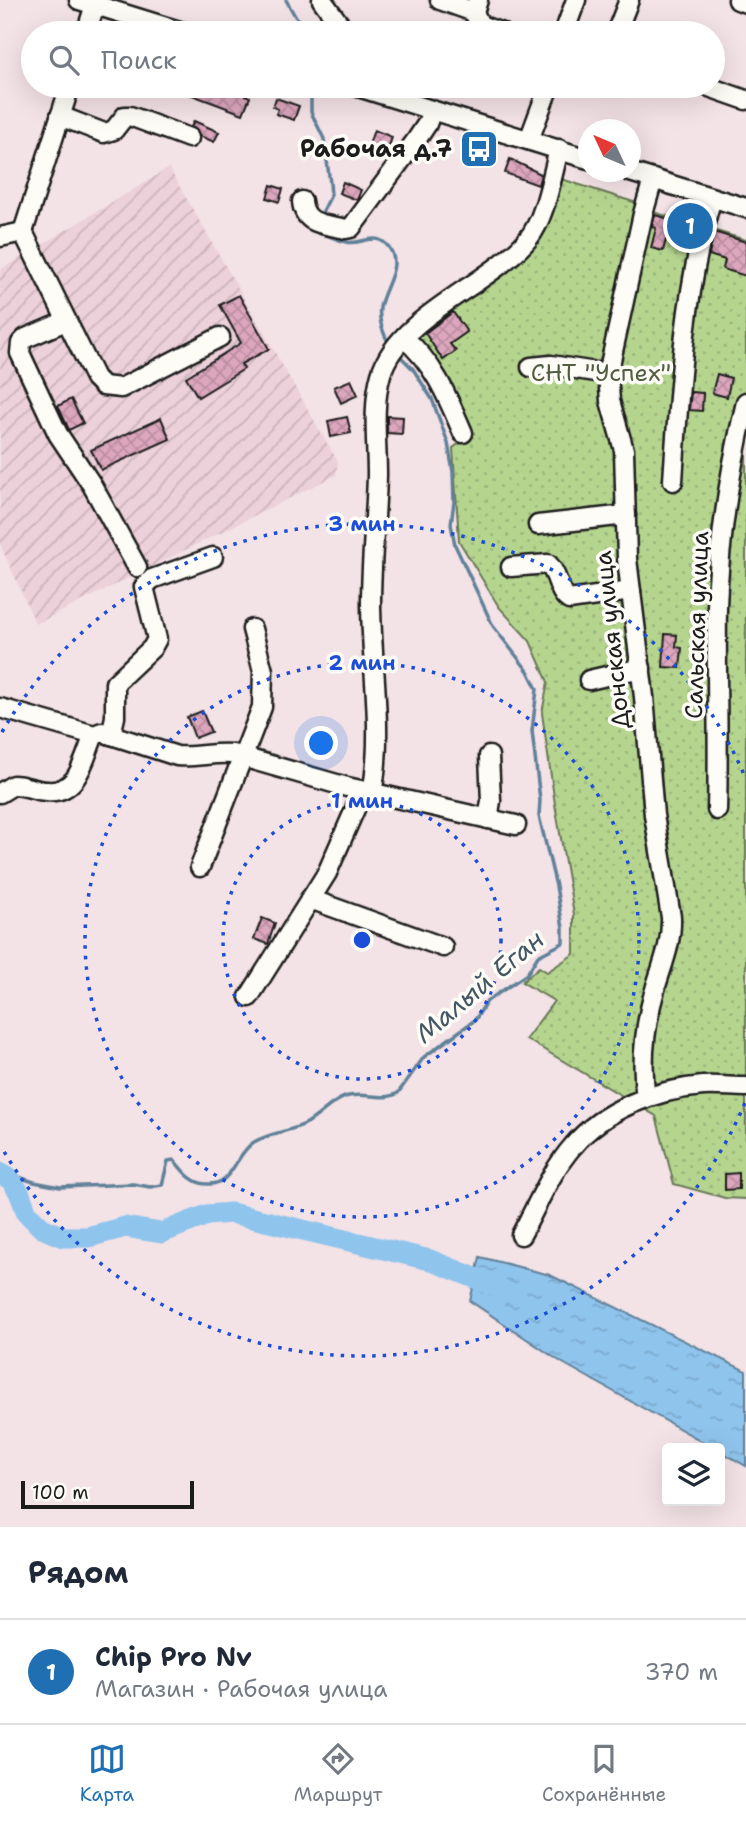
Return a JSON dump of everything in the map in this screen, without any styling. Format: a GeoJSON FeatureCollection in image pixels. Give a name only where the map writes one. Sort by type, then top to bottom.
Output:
{"type":"FeatureCollection","features":[{"type":"Feature","properties":{"kind":"street"},"geometry":{"type":"LineString","coordinates":[[322,0],[337,21]]}},
{"type":"Feature","properties":{"kind":"street"},"geometry":{"type":"LineString","coordinates":[[440,0],[476,6]]}},
{"type":"Feature","properties":{"kind":"street"},"geometry":{"type":"LineString","coordinates":[[568,21],[576,0]]}},
{"type":"Feature","properties":{"kind":"street"},"geometry":{"type":"LineString","coordinates":[[621,21],[629,0]]}},
{"type":"Feature","properties":{"kind":"street"},"geometry":{"type":"LineString","coordinates":[[738,0],[746,3]]}},
{"type":"Feature","properties":{"kind":"street"},"geometry":{"type":"LineString","coordinates":[[86,21],[87,2],[148,21]]}},
{"type":"Feature","properties":{"kind":"street"},"geometry":{"type":"LineString","coordinates":[[725,93],[746,100]]}},
{"type":"Feature","properties":{"kind":"street"},"geometry":{"type":"LineString","coordinates":[[65,98],[23,232],[95,378],[103,386],[121,388],[220,337]]}},
{"type":"Feature","properties":{"kind":"street"},"geometry":{"type":"LineString","coordinates":[[394,98],[578,155]]}},
{"type":"Feature","properties":{"kind":"street"},"geometry":{"type":"LineString","coordinates":[[530,140],[545,98]]}},
{"type":"Feature","properties":{"kind":"street"},"geometry":{"type":"LineString","coordinates":[[302,201],[305,215],[314,221],[351,228],[423,131],[432,110]]}},
{"type":"Feature","properties":{"kind":"street"},"geometry":{"type":"LineString","coordinates":[[60,116],[104,133],[114,130],[122,118],[130,116],[189,138]]}},
{"type":"Feature","properties":{"kind":"street"},"geometry":{"type":"LineString","coordinates":[[249,997],[327,873],[368,792],[377,758],[371,602],[381,372],[404,338],[428,315],[473,285],[529,238],[538,221],[559,149]]}},
{"type":"Feature","properties":{"kind":"street"},"geometry":{"type":"LineString","coordinates":[[641,175],[746,208]]}},
{"type":"Feature","properties":{"kind":"street","name":"Донская улица"},"geometry":{"type":"LineString","coordinates":[[646,1098],[642,1059],[646,1028],[672,932],[654,815],[625,537],[624,450],[610,401],[608,374],[653,178]]}},
{"type":"Feature","properties":{"kind":"street"},"geometry":{"type":"LineString","coordinates":[[673,481],[698,248],[712,198]]}},
{"type":"Feature","properties":{"kind":"street"},"geometry":{"type":"LineString","coordinates":[[0,237],[23,232]]}},
{"type":"Feature","properties":{"kind":"street"},"geometry":{"type":"LineString","coordinates":[[66,321],[26,338],[21,343],[20,353],[58,434],[92,485],[137,567]]}},
{"type":"Feature","properties":{"kind":"street"},"geometry":{"type":"LineString","coordinates":[[404,338],[419,351],[434,372],[463,433]]}},
{"type":"Feature","properties":{"kind":"street"},"geometry":{"type":"LineString","coordinates":[[531,367],[551,365],[608,374]]}},
{"type":"Feature","properties":{"kind":"street","name":"Сальская улица"},"geometry":{"type":"LineString","coordinates":[[717,810],[718,606],[722,539],[736,443],[746,402]]}},
{"type":"Feature","properties":{"kind":"street"},"geometry":{"type":"LineString","coordinates":[[538,525],[626,515]]}},
{"type":"Feature","properties":{"kind":"street"},"geometry":{"type":"LineString","coordinates":[[0,793],[13,785],[45,791],[65,789],[77,776],[115,717],[115,683],[152,648],[157,639],[144,587],[152,579],[213,557]]}},
{"type":"Feature","properties":{"kind":"street"},"geometry":{"type":"LineString","coordinates":[[511,567],[548,564],[555,572],[563,596],[569,600],[631,591]]}},
{"type":"Feature","properties":{"kind":"street"},"geometry":{"type":"LineString","coordinates":[[200,867],[264,696],[263,671],[252,629]]}},
{"type":"Feature","properties":{"kind":"street"},"geometry":{"type":"LineString","coordinates":[[589,680],[640,668]]}},
{"type":"Feature","properties":{"kind":"street"},"geometry":{"type":"LineString","coordinates":[[0,708],[177,756],[189,757],[217,752],[242,757],[368,792],[516,825]]}},
{"type":"Feature","properties":{"kind":"street"},"geometry":{"type":"LineString","coordinates":[[488,819],[491,801],[489,756]]}},
{"type":"Feature","properties":{"kind":"street"},"geometry":{"type":"LineString","coordinates":[[310,899],[443,947]]}},
{"type":"Feature","properties":{"kind":"street"},"geometry":{"type":"LineString","coordinates":[[521,1235],[570,1148],[602,1120],[623,1107],[646,1098],[705,1086],[746,1087]]}},
{"type":"Feature","properties":{"kind":"shaded area"},"geometry":{"type":"Polygon","coordinates":[[[169,168],[338,462],[336,475],[36,624],[0,544],[0,270],[169,168]]]}},
{"type":"Feature","properties":{"kind":"green space","name":"СНТ \"Успех\""},"geometry":{"type":"Polygon","coordinates":[[[555,177],[640,204],[640,208],[746,240],[746,1199],[725,1198],[674,1184],[656,1116],[526,1039],[554,1001],[522,982],[539,967],[547,972],[574,954],[574,914],[542,713],[548,682],[530,641],[499,607],[459,541],[453,448],[471,435],[454,394],[417,339],[419,328],[536,239],[555,177]]]}},
{"type":"Feature","properties":{"kind":"water"},"geometry":{"type":"Polygon","coordinates":[[[480,1257],[550,1275],[746,1371],[746,1466],[725,1454],[725,1443],[705,1443],[561,1362],[470,1301],[480,1257]]]}},
{"type":"Feature","properties":{"kind":"building"},"geometry":{"type":"Polygon","coordinates":[[[200,98],[250,98],[243,114],[200,98]]]}},
{"type":"Feature","properties":{"kind":"building"},"geometry":{"type":"Polygon","coordinates":[[[276,98],[299,106],[294,120],[276,114],[278,109],[273,107],[276,98]]]}},
{"type":"Feature","properties":{"kind":"building"},"geometry":{"type":"Polygon","coordinates":[[[194,121],[219,132],[214,142],[200,136],[197,130],[191,127],[194,121]]]}},
{"type":"Feature","properties":{"kind":"building"},"geometry":{"type":"Polygon","coordinates":[[[374,130],[392,137],[387,153],[368,147],[374,130]]]}},
{"type":"Feature","properties":{"kind":"building"},"geometry":{"type":"Polygon","coordinates":[[[510,159],[541,174],[538,185],[505,173],[510,159]]]}},
{"type":"Feature","properties":{"kind":"building"},"geometry":{"type":"Polygon","coordinates":[[[343,182],[361,190],[357,200],[339,193],[343,182]]]}},
{"type":"Feature","properties":{"kind":"building"},"geometry":{"type":"Polygon","coordinates":[[[271,185],[283,189],[279,202],[267,198],[271,185]]]}},
{"type":"Feature","properties":{"kind":"building"},"geometry":{"type":"Polygon","coordinates":[[[655,215],[693,225],[690,237],[668,232],[663,251],[651,248],[656,228],[652,227],[655,215]]]}},
{"type":"Feature","properties":{"kind":"building"},"geometry":{"type":"Polygon","coordinates":[[[714,232],[746,242],[746,276],[723,269],[725,260],[709,255],[714,232]]]}},
{"type":"Feature","properties":{"kind":"building"},"geometry":{"type":"Polygon","coordinates":[[[239,295],[269,349],[241,364],[244,369],[198,397],[186,377],[241,343],[220,305],[239,295]]]}},
{"type":"Feature","properties":{"kind":"building"},"geometry":{"type":"Polygon","coordinates":[[[453,312],[467,332],[450,344],[456,351],[443,360],[425,333],[453,312]]]}},
{"type":"Feature","properties":{"kind":"building"},"geometry":{"type":"Polygon","coordinates":[[[717,374],[731,378],[727,397],[712,393],[717,374]]]}},
{"type":"Feature","properties":{"kind":"building"},"geometry":{"type":"Polygon","coordinates":[[[351,380],[358,395],[341,403],[334,387],[351,380]]]}},
{"type":"Feature","properties":{"kind":"building"},"geometry":{"type":"Polygon","coordinates":[[[691,392],[703,393],[702,411],[689,410],[691,392]]]}},
{"type":"Feature","properties":{"kind":"building"},"geometry":{"type":"Polygon","coordinates":[[[71,399],[83,423],[69,430],[58,406],[71,399]]]}},
{"type":"Feature","properties":{"kind":"building"},"geometry":{"type":"Polygon","coordinates":[[[387,416],[403,417],[402,434],[387,433],[387,416]]]}},
{"type":"Feature","properties":{"kind":"building"},"geometry":{"type":"Polygon","coordinates":[[[347,417],[351,433],[331,437],[328,421],[347,417]]]}},
{"type":"Feature","properties":{"kind":"building"},"geometry":{"type":"Polygon","coordinates":[[[161,418],[170,439],[101,470],[91,450],[161,418]]]}},
{"type":"Feature","properties":{"kind":"building"},"geometry":{"type":"Polygon","coordinates":[[[665,634],[677,635],[676,647],[682,648],[680,668],[663,667],[665,634]]]}},
{"type":"Feature","properties":{"kind":"building"},"geometry":{"type":"Polygon","coordinates":[[[202,711],[211,732],[195,738],[187,717],[202,711]]]}},
{"type":"Feature","properties":{"kind":"building"},"geometry":{"type":"Polygon","coordinates":[[[262,918],[275,923],[268,944],[254,939],[262,918]]]}},
{"type":"Feature","properties":{"kind":"building"},"geometry":{"type":"Polygon","coordinates":[[[739,1173],[739,1189],[725,1190],[725,1174],[739,1173]]]}},
{"type":"Feature","properties":{"kind":"waterway","name":"Малый Еган"},"geometry":{"type":"LineString","coordinates":[[286,0],[300,21]]}},
{"type":"Feature","properties":{"kind":"waterway","name":"Малый Еган"},"geometry":{"type":"LineString","coordinates":[[311,98],[311,112],[324,139],[331,195],[320,217]]}},
{"type":"Feature","properties":{"kind":"waterway","name":"Малый Еган"},"geometry":{"type":"LineString","coordinates":[[320,232],[351,243],[377,239],[387,245],[392,253],[393,268],[380,313],[389,344]]}},
{"type":"Feature","properties":{"kind":"waterway","name":"Малый Еган"},"geometry":{"type":"LineString","coordinates":[[0,1171],[60,1187],[133,1184],[150,1187],[162,1185],[168,1161],[174,1160],[193,1179],[202,1183],[216,1183],[229,1174],[254,1142],[305,1124],[340,1099],[352,1095],[386,1097],[398,1093],[424,1057],[475,1020],[487,1001],[527,974],[538,956],[563,943],[556,886],[539,816],[540,800],[532,731],[537,689],[528,671],[493,626],[455,545],[451,524],[454,502],[453,472],[448,443],[432,399],[413,369],[401,357]]}},
{"type":"Feature","properties":{"kind":"waterway"},"geometry":{"type":"LineString","coordinates":[[0,1173],[11,1180],[27,1213],[42,1228],[63,1237],[88,1237],[125,1227],[161,1233],[207,1215],[231,1213],[430,1260],[500,1288]]}},
{"type":"Feature","properties":{"kind":"place","name":"Рабочая д.7"},"geometry":{"type":"Point","coordinates":[479,149]}},
{"type":"Feature","properties":{"kind":"place","name":"Chip Pro Nv"},"geometry":{"type":"Point","coordinates":[690,226]}}]}
